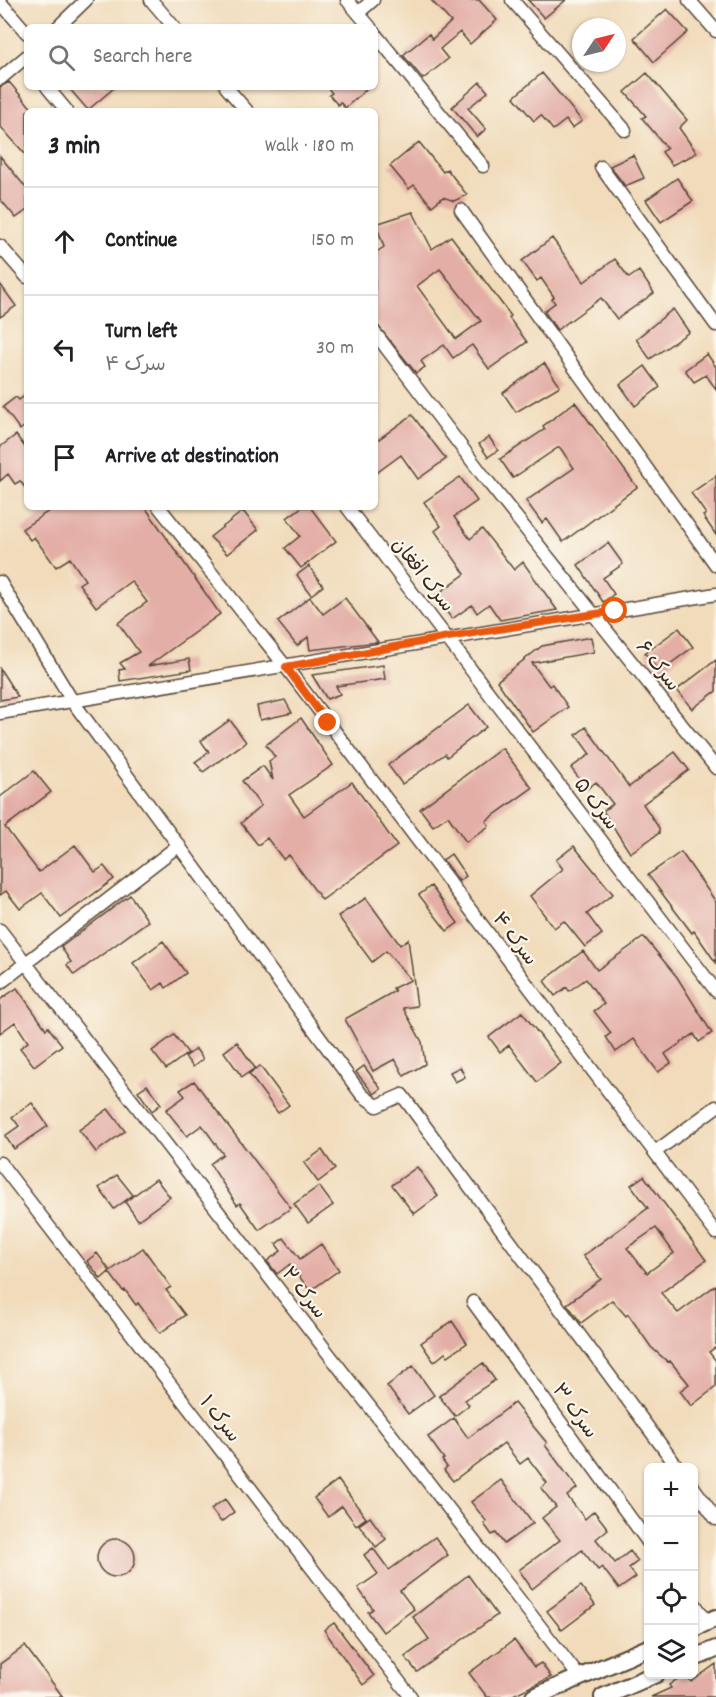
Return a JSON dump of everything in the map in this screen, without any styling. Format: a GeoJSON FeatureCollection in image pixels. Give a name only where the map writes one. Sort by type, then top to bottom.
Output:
{"type":"FeatureCollection","features":[{"type":"Feature","properties":{"kind":"street"},"geometry":{"type":"LineString","coordinates":[[61,24],[86,0]]}},
{"type":"Feature","properties":{"kind":"street"},"geometry":{"type":"LineString","coordinates":[[150,0],[171,24]]}},
{"type":"Feature","properties":{"kind":"street"},"geometry":{"type":"LineString","coordinates":[[346,0],[367,24]]}},
{"type":"Feature","properties":{"kind":"street"},"geometry":{"type":"LineString","coordinates":[[358,13],[373,0]]}},
{"type":"Feature","properties":{"kind":"street"},"geometry":{"type":"LineString","coordinates":[[512,0],[625,130]]}},
{"type":"Feature","properties":{"kind":"street"},"geometry":{"type":"LineString","coordinates":[[689,0],[716,31]]}},
{"type":"Feature","properties":{"kind":"street"},"geometry":{"type":"LineString","coordinates":[[0,2],[24,30]]}},
{"type":"Feature","properties":{"kind":"street"},"geometry":{"type":"LineString","coordinates":[[378,38],[483,166]]}},
{"type":"Feature","properties":{"kind":"street"},"geometry":{"type":"LineString","coordinates":[[0,79],[24,61]]}},
{"type":"Feature","properties":{"kind":"street"},"geometry":{"type":"LineString","coordinates":[[50,90],[64,108]]}},
{"type":"Feature","properties":{"kind":"street"},"geometry":{"type":"LineString","coordinates":[[229,90],[244,108]]}},
{"type":"Feature","properties":{"kind":"street"},"geometry":{"type":"LineString","coordinates":[[600,166],[716,325]]}},
{"type":"Feature","properties":{"kind":"street"},"geometry":{"type":"LineString","coordinates":[[461,210],[716,565]]}},
{"type":"Feature","properties":{"kind":"street"},"geometry":{"type":"LineString","coordinates":[[0,246],[24,274]]}},
{"type":"Feature","properties":{"kind":"street","name":"سرک ۶"},"geometry":{"type":"LineString","coordinates":[[378,337],[485,478],[716,768]]}},
{"type":"Feature","properties":{"kind":"street","name":"سرک ۴"},"geometry":{"type":"LineString","coordinates":[[161,510],[286,667],[716,1233]]}},
{"type":"Feature","properties":{"kind":"street","name":"سرک افغان"},"geometry":{"type":"LineString","coordinates":[[349,510],[448,637]]}},
{"type":"Feature","properties":{"kind":"street"},"geometry":{"type":"LineString","coordinates":[[0,582],[73,702],[362,1095],[377,1106],[402,1095],[675,1463]]}},
{"type":"Feature","properties":{"kind":"street"},"geometry":{"type":"LineString","coordinates":[[0,713],[716,594]]}},
{"type":"Feature","properties":{"kind":"street","name":"سرک ۵"},"geometry":{"type":"LineString","coordinates":[[448,637],[716,991]]}},
{"type":"Feature","properties":{"kind":"street"},"geometry":{"type":"LineString","coordinates":[[0,983],[179,845]]}},
{"type":"Feature","properties":{"kind":"street","name":"سرک ۲"},"geometry":{"type":"LineString","coordinates":[[0,930],[580,1678]]}},
{"type":"Feature","properties":{"kind":"street"},"geometry":{"type":"LineString","coordinates":[[655,1152],[716,1107]]}},
{"type":"Feature","properties":{"kind":"street","name":"سرک ۱"},"geometry":{"type":"LineString","coordinates":[[0,1163],[411,1697]]}},
{"type":"Feature","properties":{"kind":"street","name":"سرک ۳"},"geometry":{"type":"LineString","coordinates":[[473,1302],[644,1537]]}},
{"type":"Feature","properties":{"kind":"street"},"geometry":{"type":"LineString","coordinates":[[698,1495],[716,1519]]}},
{"type":"Feature","properties":{"kind":"street"},"geometry":{"type":"LineString","coordinates":[[698,1656],[716,1649]]}},
{"type":"Feature","properties":{"kind":"street"},"geometry":{"type":"LineString","coordinates":[[534,1697],[644,1650]]}},
{"type":"Feature","properties":{"kind":"street"},"geometry":{"type":"LineString","coordinates":[[603,1697],[644,1679]]}},
{"type":"Feature","properties":{"kind":"building"},"geometry":{"type":"Polygon","coordinates":[[[431,0],[479,0],[497,20],[470,44],[460,32],[440,49],[448,59],[423,79],[403,55],[429,34],[432,39],[451,22],[431,0]]]}},
{"type":"Feature","properties":{"kind":"building"},"geometry":{"type":"Polygon","coordinates":[[[528,0],[566,0],[544,18],[528,0]]]}},
{"type":"Feature","properties":{"kind":"building"},"geometry":{"type":"Polygon","coordinates":[[[667,9],[688,32],[654,62],[634,38],[667,9]]]}},
{"type":"Feature","properties":{"kind":"building"},"geometry":{"type":"Polygon","coordinates":[[[542,73],[582,121],[572,128],[566,120],[553,130],[541,115],[534,121],[514,97],[542,73]]]}},
{"type":"Feature","properties":{"kind":"building"},"geometry":{"type":"Polygon","coordinates":[[[647,73],[687,120],[679,128],[697,153],[672,165],[662,152],[667,148],[642,118],[646,116],[625,92],[647,73]]]}},
{"type":"Feature","properties":{"kind":"building"},"geometry":{"type":"Polygon","coordinates":[[[9,82],[31,108],[24,108],[24,153],[0,126],[0,87],[9,82]]]}},
{"type":"Feature","properties":{"kind":"building"},"geometry":{"type":"Polygon","coordinates":[[[480,82],[488,92],[468,108],[486,129],[477,137],[452,107],[480,82]]]}},
{"type":"Feature","properties":{"kind":"building"},"geometry":{"type":"Polygon","coordinates":[[[71,90],[111,90],[90,108],[86,108],[71,90]]]}},
{"type":"Feature","properties":{"kind":"building"},"geometry":{"type":"Polygon","coordinates":[[[330,90],[366,90],[345,108],[340,102],[338,105],[329,95],[332,93],[330,90]]]}},
{"type":"Feature","properties":{"kind":"building"},"geometry":{"type":"Polygon","coordinates":[[[419,142],[443,172],[447,169],[467,195],[454,201],[443,197],[432,206],[414,185],[409,189],[390,166],[419,142]]]}},
{"type":"Feature","properties":{"kind":"building"},"geometry":{"type":"Polygon","coordinates":[[[633,155],[644,178],[625,186],[610,166],[633,155]]]}},
{"type":"Feature","properties":{"kind":"building"},"geometry":{"type":"Polygon","coordinates":[[[0,156],[24,185],[24,212],[16,218],[0,199],[0,156]]]}},
{"type":"Feature","properties":{"kind":"building"},"geometry":{"type":"Polygon","coordinates":[[[677,178],[693,201],[661,222],[646,200],[677,178]]]}},
{"type":"Feature","properties":{"kind":"building"},"geometry":{"type":"Polygon","coordinates":[[[413,212],[432,249],[451,236],[511,316],[509,318],[527,342],[489,369],[472,345],[453,358],[444,345],[421,361],[425,367],[416,373],[378,326],[378,251],[384,247],[378,223],[413,212]],[[440,269],[417,286],[456,339],[481,321],[440,269]]]}},
{"type":"Feature","properties":{"kind":"building"},"geometry":{"type":"Polygon","coordinates":[[[552,238],[584,282],[615,259],[629,278],[639,271],[654,293],[617,319],[601,298],[557,330],[544,311],[555,303],[552,299],[554,297],[541,278],[537,281],[522,261],[552,238]]]}},
{"type":"Feature","properties":{"kind":"building"},"geometry":{"type":"Polygon","coordinates":[[[0,284],[16,306],[0,317],[0,284]]]}},
{"type":"Feature","properties":{"kind":"building"},"geometry":{"type":"Polygon","coordinates":[[[673,309],[689,332],[650,359],[636,339],[673,309]]]}},
{"type":"Feature","properties":{"kind":"building"},"geometry":{"type":"Polygon","coordinates":[[[707,354],[716,367],[716,389],[706,375],[694,382],[685,370],[707,354]]]}},
{"type":"Feature","properties":{"kind":"building"},"geometry":{"type":"Polygon","coordinates":[[[544,363],[560,386],[516,412],[503,393],[544,363]]]}},
{"type":"Feature","properties":{"kind":"building"},"geometry":{"type":"Polygon","coordinates":[[[645,366],[660,387],[635,406],[620,385],[645,366]]]}},
{"type":"Feature","properties":{"kind":"building"},"geometry":{"type":"Polygon","coordinates":[[[24,396],[24,427],[20,430],[3,407],[16,397],[19,400],[24,396]]]}},
{"type":"Feature","properties":{"kind":"building"},"geometry":{"type":"Polygon","coordinates":[[[575,402],[637,487],[563,542],[547,519],[542,523],[526,501],[574,468],[561,449],[559,447],[513,478],[500,459],[545,429],[543,426],[575,402]]]}},
{"type":"Feature","properties":{"kind":"building"},"geometry":{"type":"Polygon","coordinates":[[[412,415],[446,459],[418,479],[401,455],[378,472],[378,440],[412,415]]]}},
{"type":"Feature","properties":{"kind":"building"},"geometry":{"type":"Polygon","coordinates":[[[16,435],[24,446],[24,486],[20,481],[15,484],[8,474],[0,481],[0,447],[16,435]]]}},
{"type":"Feature","properties":{"kind":"building"},"geometry":{"type":"Polygon","coordinates":[[[489,437],[498,450],[488,457],[479,444],[489,437]]]}},
{"type":"Feature","properties":{"kind":"building"},"geometry":{"type":"Polygon","coordinates":[[[716,476],[716,535],[703,516],[706,514],[691,493],[716,476]]]}},
{"type":"Feature","properties":{"kind":"building"},"geometry":{"type":"Polygon","coordinates":[[[460,477],[477,501],[454,517],[470,539],[482,529],[514,570],[523,562],[557,610],[500,620],[489,604],[477,613],[472,605],[452,619],[435,596],[465,574],[435,531],[441,526],[424,502],[460,477]]]}},
{"type":"Feature","properties":{"kind":"building"},"geometry":{"type":"Polygon","coordinates":[[[50,510],[147,510],[220,614],[148,666],[189,659],[191,670],[120,681],[119,670],[125,669],[120,663],[139,652],[118,623],[147,602],[131,581],[96,607],[79,584],[85,580],[70,558],[56,567],[34,537],[30,540],[22,529],[50,510]]]}},
{"type":"Feature","properties":{"kind":"building"},"geometry":{"type":"Polygon","coordinates":[[[298,510],[312,510],[336,541],[301,568],[285,548],[300,536],[287,518],[298,510]]]}},
{"type":"Feature","properties":{"kind":"building"},"geometry":{"type":"Polygon","coordinates":[[[243,511],[258,530],[227,554],[210,537],[243,511]]]}},
{"type":"Feature","properties":{"kind":"building"},"geometry":{"type":"Polygon","coordinates":[[[608,543],[623,564],[603,578],[614,594],[603,602],[578,565],[608,543]]]}},
{"type":"Feature","properties":{"kind":"building"},"geometry":{"type":"Polygon","coordinates":[[[309,566],[323,586],[311,595],[297,575],[309,566]]]}},
{"type":"Feature","properties":{"kind":"building"},"geometry":{"type":"Polygon","coordinates":[[[310,597],[323,614],[345,598],[378,642],[310,650],[308,637],[297,646],[278,622],[310,597]]]}},
{"type":"Feature","properties":{"kind":"building"},"geometry":{"type":"Polygon","coordinates":[[[679,628],[693,647],[659,672],[645,653],[679,628]]]}},
{"type":"Feature","properties":{"kind":"building"},"geometry":{"type":"Polygon","coordinates":[[[591,637],[594,652],[532,663],[549,686],[552,684],[568,707],[533,732],[497,681],[542,646],[591,637]]]}},
{"type":"Feature","properties":{"kind":"building"},"geometry":{"type":"Polygon","coordinates":[[[716,660],[716,691],[692,709],[677,690],[716,660]]]}},
{"type":"Feature","properties":{"kind":"building"},"geometry":{"type":"Polygon","coordinates":[[[383,665],[385,679],[336,686],[340,694],[327,699],[312,675],[383,665]]]}},
{"type":"Feature","properties":{"kind":"building"},"geometry":{"type":"Polygon","coordinates":[[[0,669],[18,697],[0,700],[0,669]]]}},
{"type":"Feature","properties":{"kind":"building"},"geometry":{"type":"Polygon","coordinates":[[[285,700],[292,713],[260,720],[257,706],[285,700]]]}},
{"type":"Feature","properties":{"kind":"building"},"geometry":{"type":"Polygon","coordinates":[[[469,705],[486,727],[447,757],[445,754],[402,784],[388,765],[469,705]]]}},
{"type":"Feature","properties":{"kind":"building"},"geometry":{"type":"Polygon","coordinates":[[[301,718],[333,765],[289,795],[304,816],[352,782],[397,846],[322,900],[289,855],[283,859],[267,838],[258,845],[241,823],[261,806],[242,781],[263,766],[273,780],[269,761],[275,757],[266,745],[301,718]]]}},
{"type":"Feature","properties":{"kind":"building"},"geometry":{"type":"Polygon","coordinates":[[[230,720],[246,742],[203,772],[195,762],[209,752],[201,741],[230,720]]]}},
{"type":"Feature","properties":{"kind":"building"},"geometry":{"type":"Polygon","coordinates":[[[586,727],[629,787],[675,752],[689,770],[643,804],[659,828],[659,833],[630,853],[603,811],[613,804],[596,782],[587,789],[571,768],[590,754],[576,735],[586,727]]]}},
{"type":"Feature","properties":{"kind":"building"},"geometry":{"type":"Polygon","coordinates":[[[502,748],[532,788],[486,821],[489,826],[466,842],[448,816],[433,826],[420,809],[502,748]]]}},
{"type":"Feature","properties":{"kind":"building"},"geometry":{"type":"Polygon","coordinates":[[[34,771],[51,792],[5,827],[25,854],[39,872],[75,845],[95,872],[104,866],[114,879],[61,918],[42,893],[20,909],[6,891],[0,895],[0,797],[34,771]]]}},
{"type":"Feature","properties":{"kind":"building"},"geometry":{"type":"Polygon","coordinates":[[[574,846],[613,894],[587,914],[602,934],[585,947],[564,921],[554,928],[530,896],[563,869],[556,860],[574,846]]]}},
{"type":"Feature","properties":{"kind":"building"},"geometry":{"type":"Polygon","coordinates":[[[681,852],[716,902],[716,963],[694,931],[692,933],[648,875],[681,852]]]}},
{"type":"Feature","properties":{"kind":"building"},"geometry":{"type":"Polygon","coordinates":[[[451,854],[466,876],[459,881],[443,860],[451,854]]]}},
{"type":"Feature","properties":{"kind":"building"},"geometry":{"type":"Polygon","coordinates":[[[431,886],[458,923],[447,931],[419,895],[431,886]]]}},
{"type":"Feature","properties":{"kind":"building"},"geometry":{"type":"Polygon","coordinates":[[[130,895],[148,921],[74,975],[67,965],[71,962],[61,947],[130,895]]]}},
{"type":"Feature","properties":{"kind":"building"},"geometry":{"type":"Polygon","coordinates":[[[366,898],[400,945],[408,939],[417,1006],[403,1008],[422,1042],[425,1064],[404,1076],[395,1059],[373,1071],[345,1019],[395,991],[393,988],[411,980],[386,951],[372,962],[338,916],[366,898]]]}},
{"type":"Feature","properties":{"kind":"building"},"geometry":{"type":"Polygon","coordinates":[[[644,937],[677,977],[712,1033],[699,1042],[694,1034],[665,1054],[671,1063],[658,1072],[634,1039],[616,1052],[606,1037],[611,1033],[594,1011],[604,1004],[586,979],[569,991],[567,987],[555,996],[544,981],[583,951],[597,970],[644,937]]]}},
{"type":"Feature","properties":{"kind":"building"},"geometry":{"type":"Polygon","coordinates":[[[163,941],[186,973],[166,988],[163,983],[153,990],[133,963],[163,941]]]}},
{"type":"Feature","properties":{"kind":"building"},"geometry":{"type":"Polygon","coordinates":[[[17,988],[46,1029],[48,1027],[62,1045],[34,1066],[20,1048],[28,1042],[15,1022],[0,1033],[0,1000],[17,988]]]}},
{"type":"Feature","properties":{"kind":"building"},"geometry":{"type":"Polygon","coordinates":[[[522,1012],[561,1063],[537,1082],[509,1045],[500,1052],[489,1037],[522,1012]]]}},
{"type":"Feature","properties":{"kind":"building"},"geometry":{"type":"Polygon","coordinates":[[[174,1035],[188,1053],[166,1069],[152,1051],[174,1035]]]}},
{"type":"Feature","properties":{"kind":"building"},"geometry":{"type":"Polygon","coordinates":[[[237,1042],[255,1068],[242,1077],[224,1052],[237,1042]]]}},
{"type":"Feature","properties":{"kind":"building"},"geometry":{"type":"Polygon","coordinates":[[[196,1049],[203,1059],[193,1067],[185,1057],[196,1049]]]}},
{"type":"Feature","properties":{"kind":"building"},"geometry":{"type":"Polygon","coordinates":[[[260,1066],[289,1105],[278,1113],[249,1074],[260,1066]]]}},
{"type":"Feature","properties":{"kind":"building"},"geometry":{"type":"Polygon","coordinates":[[[364,1066],[381,1089],[374,1094],[356,1072],[364,1066]]]}},
{"type":"Feature","properties":{"kind":"building"},"geometry":{"type":"Polygon","coordinates":[[[460,1067],[465,1077],[455,1082],[450,1072],[460,1067]]]}},
{"type":"Feature","properties":{"kind":"building"},"geometry":{"type":"Polygon","coordinates":[[[194,1081],[291,1208],[259,1230],[240,1203],[237,1205],[210,1164],[223,1154],[202,1125],[187,1136],[166,1110],[185,1096],[180,1090],[194,1081]]]}},
{"type":"Feature","properties":{"kind":"building"},"geometry":{"type":"Polygon","coordinates":[[[147,1085],[161,1104],[152,1111],[138,1091],[147,1085]]]}},
{"type":"Feature","properties":{"kind":"building"},"geometry":{"type":"Polygon","coordinates":[[[32,1103],[48,1126],[14,1149],[5,1136],[19,1126],[12,1117],[32,1103]]]}},
{"type":"Feature","properties":{"kind":"building"},"geometry":{"type":"Polygon","coordinates":[[[108,1109],[125,1131],[96,1152],[79,1130],[108,1109]]]}},
{"type":"Feature","properties":{"kind":"building"},"geometry":{"type":"Polygon","coordinates":[[[322,1150],[335,1169],[318,1182],[304,1163],[322,1150]]]}},
{"type":"Feature","properties":{"kind":"building"},"geometry":{"type":"Polygon","coordinates":[[[417,1167],[438,1196],[414,1214],[392,1185],[417,1167]]]}},
{"type":"Feature","properties":{"kind":"building"},"geometry":{"type":"Polygon","coordinates":[[[117,1175],[133,1195],[114,1209],[99,1188],[117,1175]]]}},
{"type":"Feature","properties":{"kind":"building"},"geometry":{"type":"Polygon","coordinates":[[[644,1176],[706,1260],[661,1293],[678,1313],[716,1285],[716,1347],[709,1352],[716,1361],[716,1387],[691,1406],[680,1391],[689,1384],[670,1361],[668,1362],[651,1347],[628,1314],[626,1316],[612,1300],[581,1323],[567,1304],[601,1279],[583,1256],[648,1208],[631,1185],[644,1176]],[[656,1228],[627,1248],[647,1273],[674,1253],[656,1228]]]}},
{"type":"Feature","properties":{"kind":"building"},"geometry":{"type":"Polygon","coordinates":[[[156,1179],[170,1197],[138,1220],[125,1202],[156,1179]]]}},
{"type":"Feature","properties":{"kind":"building"},"geometry":{"type":"Polygon","coordinates":[[[319,1186],[333,1205],[308,1223],[294,1204],[319,1186]]]}},
{"type":"Feature","properties":{"kind":"building"},"geometry":{"type":"Polygon","coordinates":[[[284,1238],[300,1259],[321,1244],[339,1270],[310,1291],[290,1264],[277,1274],[267,1261],[281,1251],[276,1244],[284,1238]]]}},
{"type":"Feature","properties":{"kind":"building"},"geometry":{"type":"Polygon","coordinates":[[[143,1248],[171,1287],[166,1290],[185,1315],[160,1333],[138,1303],[136,1305],[109,1272],[101,1279],[87,1261],[97,1253],[110,1271],[143,1248]]]}},
{"type":"Feature","properties":{"kind":"building"},"geometry":{"type":"Polygon","coordinates":[[[452,1321],[467,1343],[448,1356],[445,1353],[434,1362],[421,1343],[452,1321]]]}},
{"type":"Feature","properties":{"kind":"building"},"geometry":{"type":"Polygon","coordinates":[[[483,1363],[495,1380],[465,1400],[469,1405],[455,1416],[439,1396],[483,1363]]]}},
{"type":"Feature","properties":{"kind":"building"},"geometry":{"type":"Polygon","coordinates":[[[413,1366],[434,1395],[408,1414],[387,1386],[413,1366]]]}},
{"type":"Feature","properties":{"kind":"building"},"geometry":{"type":"Polygon","coordinates":[[[514,1403],[547,1443],[545,1445],[577,1488],[567,1496],[585,1519],[594,1511],[608,1529],[596,1539],[615,1563],[630,1551],[638,1561],[629,1568],[636,1577],[619,1589],[602,1567],[598,1570],[582,1550],[532,1589],[519,1570],[560,1540],[542,1518],[556,1507],[541,1488],[547,1483],[528,1458],[520,1464],[504,1443],[453,1481],[444,1470],[447,1467],[442,1460],[444,1459],[428,1437],[454,1418],[468,1438],[514,1403]]]}},
{"type":"Feature","properties":{"kind":"building"},"geometry":{"type":"Polygon","coordinates":[[[338,1480],[366,1518],[356,1525],[342,1506],[328,1517],[314,1498],[338,1480]]]}},
{"type":"Feature","properties":{"kind":"building"},"geometry":{"type":"Polygon","coordinates":[[[501,1480],[533,1523],[504,1544],[496,1533],[492,1535],[484,1524],[487,1522],[471,1502],[501,1480]]]}},
{"type":"Feature","properties":{"kind":"building"},"geometry":{"type":"Polygon","coordinates":[[[225,1499],[234,1512],[221,1522],[211,1509],[225,1499]]]}},
{"type":"Feature","properties":{"kind":"building"},"geometry":{"type":"Polygon","coordinates":[[[370,1517],[386,1539],[376,1547],[359,1525],[370,1517]]]}},
{"type":"Feature","properties":{"kind":"building"},"geometry":{"type":"Polygon","coordinates":[[[435,1537],[448,1555],[400,1591],[414,1609],[383,1632],[368,1612],[373,1609],[358,1588],[378,1574],[364,1555],[373,1548],[389,1570],[435,1537]]]}},
{"type":"Feature","properties":{"kind":"building"},"geometry":{"type":"Polygon","coordinates":[[[116,1539],[129,1545],[135,1558],[129,1571],[116,1577],[103,1571],[97,1558],[103,1545],[116,1539]]]}},
{"type":"Feature","properties":{"kind":"building"},"geometry":{"type":"Polygon","coordinates":[[[468,1575],[497,1615],[417,1672],[405,1657],[429,1639],[413,1617],[468,1575]]]}},
{"type":"Feature","properties":{"kind":"building"},"geometry":{"type":"Polygon","coordinates":[[[581,1586],[595,1605],[562,1630],[547,1611],[581,1586]]]}},
{"type":"Feature","properties":{"kind":"building"},"geometry":{"type":"Polygon","coordinates":[[[334,1623],[374,1676],[363,1685],[324,1630],[334,1623]]]}},
{"type":"Feature","properties":{"kind":"building"},"geometry":{"type":"Polygon","coordinates":[[[514,1640],[534,1667],[541,1663],[551,1677],[509,1697],[487,1697],[469,1673],[514,1640]]]}},
{"type":"Feature","properties":{"kind":"building"},"geometry":{"type":"Polygon","coordinates":[[[25,1646],[63,1697],[0,1697],[0,1664],[25,1646]]]}},
{"type":"Feature","properties":{"kind":"building"},"geometry":{"type":"Polygon","coordinates":[[[716,1664],[716,1697],[651,1697],[671,1688],[669,1685],[678,1679],[689,1679],[691,1682],[716,1664]]]}},
{"type":"Feature","properties":{"kind":"route"},"geometry":{"type":"LineString","coordinates":[[328,723],[286,667],[448,637],[615,611]]}}]}
